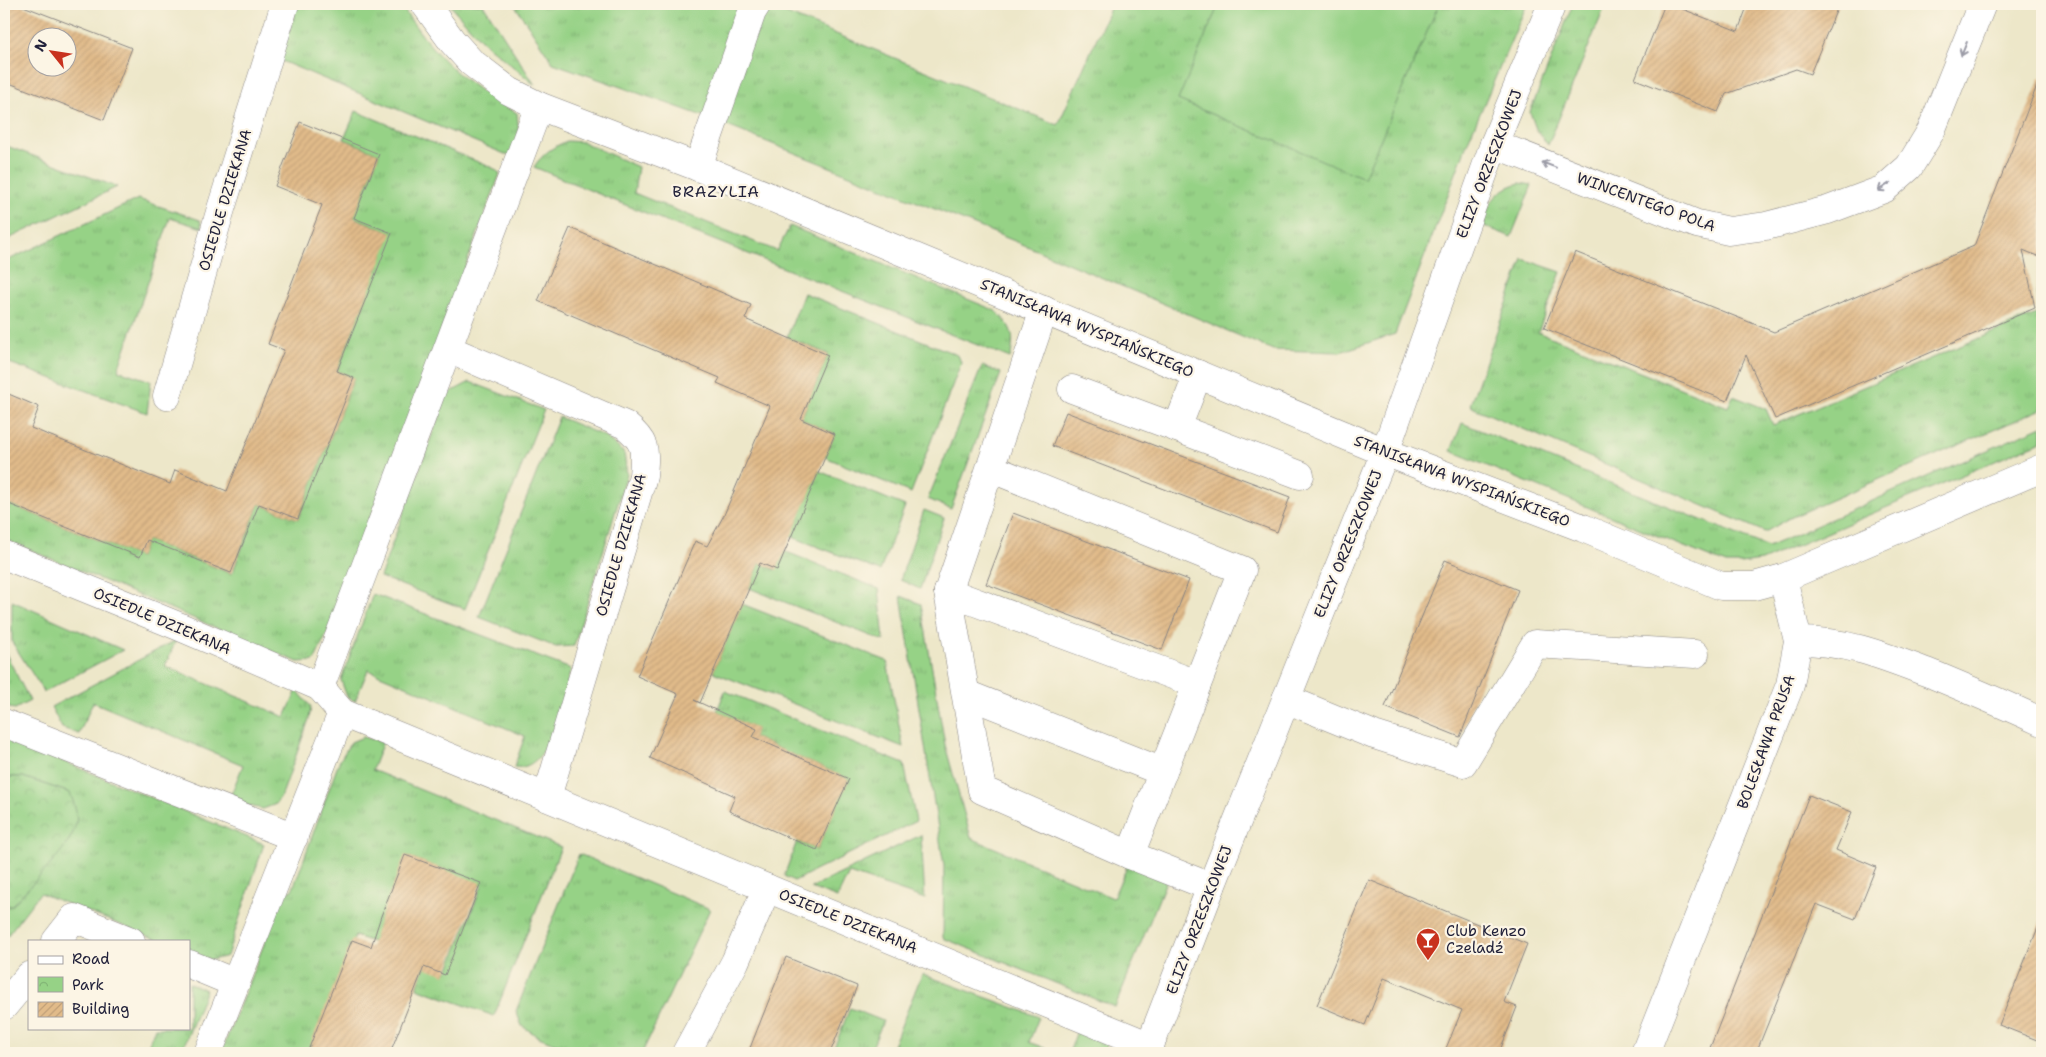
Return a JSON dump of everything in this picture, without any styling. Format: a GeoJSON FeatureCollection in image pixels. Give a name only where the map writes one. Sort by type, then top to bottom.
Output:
{"type":"FeatureCollection","features":[{"type":"Feature","properties":{"kind":"street","name":"OSIEDLE DZIEKANA"},"geometry":{"type":"LineString","coordinates":[[167,396],[220,212],[285,4]]}},
{"type":"Feature","properties":{"kind":"street","name":"STANISŁAWA WYSPIAŃSKIEGO"},"geometry":{"type":"LineString","coordinates":[[425,4],[452,41],[471,62],[510,91],[539,106],[698,167],[1385,452],[1583,528],[1721,586],[1754,586],[1783,578]]}},
{"type":"Feature","properties":{"kind":"street"},"geometry":{"type":"LineString","coordinates":[[698,167],[752,12],[757,4]]}},
{"type":"Feature","properties":{"kind":"street","name":"ELIZY ORZESZKOWEJ"},"geometry":{"type":"LineString","coordinates":[[1149,1050],[1211,887],[1385,452],[1494,144],[1552,4]]}},
{"type":"Feature","properties":{"kind":"street","name":"WINCENTEGO POLA"},"geometry":{"type":"LineString","coordinates":[[1494,144],[1697,224],[1729,231],[1766,226],[1828,210],[1884,188],[1910,167],[1931,131],[1982,4]]}},
{"type":"Feature","properties":{"kind":"street"},"geometry":{"type":"LineString","coordinates":[[320,687],[539,106]]}},
{"type":"Feature","properties":{"kind":"street"},"geometry":{"type":"LineString","coordinates":[[1044,310],[948,592],[982,790],[1130,855],[1211,887]]}},
{"type":"Feature","properties":{"kind":"street","name":"OSIEDLE DZIEKANA"},"geometry":{"type":"LineString","coordinates":[[448,349],[625,425],[638,436],[644,451],[643,476],[547,797]]}},
{"type":"Feature","properties":{"kind":"street"},"geometry":{"type":"LineString","coordinates":[[1177,428],[1198,374]]}},
{"type":"Feature","properties":{"kind":"street"},"geometry":{"type":"LineString","coordinates":[[1072,389],[1300,475]]}},
{"type":"Feature","properties":{"kind":"street"},"geometry":{"type":"LineString","coordinates":[[990,468],[1242,570],[1130,855]]}},
{"type":"Feature","properties":{"kind":"street"},"geometry":{"type":"LineString","coordinates":[[1783,578],[2042,468]]}},
{"type":"Feature","properties":{"kind":"street","name":"OSIEDLE DZIEKANA"},"geometry":{"type":"LineString","coordinates":[[4,555],[178,626],[320,687],[342,713],[767,888],[1149,1050]]}},
{"type":"Feature","properties":{"kind":"street","name":"BOLESŁAWA PRUSA"},"geometry":{"type":"LineString","coordinates":[[1645,1053],[1790,685],[1798,641],[1783,578]]}},
{"type":"Feature","properties":{"kind":"street"},"geometry":{"type":"LineString","coordinates":[[948,592],[1197,684]]}},
{"type":"Feature","properties":{"kind":"street"},"geometry":{"type":"LineString","coordinates":[[1798,641],[1823,641],[1872,651],[1990,698],[2042,722]]}},
{"type":"Feature","properties":{"kind":"street"},"geometry":{"type":"LineString","coordinates":[[1286,699],[1374,735],[1463,763],[1535,644],[1695,654]]}},
{"type":"Feature","properties":{"kind":"street"},"geometry":{"type":"LineString","coordinates":[[966,694],[1163,772]]}},
{"type":"Feature","properties":{"kind":"street"},"geometry":{"type":"LineString","coordinates":[[208,1053],[342,713]]}},
{"type":"Feature","properties":{"kind":"street"},"geometry":{"type":"LineString","coordinates":[[4,723],[294,837]]}},
{"type":"Feature","properties":{"kind":"street"},"geometry":{"type":"LineString","coordinates":[[686,1053],[735,962],[767,888]]}},
{"type":"Feature","properties":{"kind":"street"},"geometry":{"type":"LineString","coordinates":[[57,940],[74,918],[129,940]]}},
{"type":"Feature","properties":{"kind":"street"},"geometry":{"type":"LineString","coordinates":[[190,964],[235,983]]}},
{"type":"Feature","properties":{"kind":"street"},"geometry":{"type":"LineString","coordinates":[[4,1006],[28,977]]}},
{"type":"Feature","properties":{"kind":"green space"},"geometry":{"type":"Polygon","coordinates":[[[298,4],[400,4],[428,43],[456,71],[481,91],[517,113],[519,134],[512,157],[279,60],[298,4]]]}},
{"type":"Feature","properties":{"kind":"green space"},"geometry":{"type":"Polygon","coordinates":[[[449,4],[483,4],[535,85],[481,40],[449,4]]]}},
{"type":"Feature","properties":{"kind":"green space"},"geometry":{"type":"Polygon","coordinates":[[[514,4],[763,4],[1058,125],[1112,4],[1527,4],[1469,139],[1395,334],[1340,352],[1273,350],[1022,244],[700,115],[553,63],[514,4]]]}},
{"type":"Feature","properties":{"kind":"green space"},"geometry":{"type":"Polygon","coordinates":[[[1219,4],[1439,4],[1364,178],[1178,100],[1219,4]]]}},
{"type":"Feature","properties":{"kind":"green space"},"geometry":{"type":"Polygon","coordinates":[[[1573,4],[1606,4],[1548,145],[1536,129],[1530,112],[1573,4]]]}},
{"type":"Feature","properties":{"kind":"green space"},"geometry":{"type":"Polygon","coordinates":[[[356,111],[495,169],[500,174],[327,634],[314,661],[298,662],[4,539],[4,502],[140,557],[147,540],[232,574],[259,504],[298,519],[354,378],[337,371],[391,233],[354,217],[379,154],[344,139],[356,111]]]}},
{"type":"Feature","properties":{"kind":"green space"},"geometry":{"type":"Polygon","coordinates":[[[567,141],[583,142],[638,167],[634,193],[777,251],[790,226],[994,310],[1005,321],[1011,331],[1013,343],[1010,358],[534,167],[549,151],[567,141]]]}},
{"type":"Feature","properties":{"kind":"green space"},"geometry":{"type":"Polygon","coordinates":[[[4,145],[117,187],[4,241],[4,145]]]}},
{"type":"Feature","properties":{"kind":"green space"},"geometry":{"type":"Polygon","coordinates":[[[1520,183],[1532,185],[1511,237],[1484,226],[1485,218],[1494,198],[1505,189],[1520,183]]]}},
{"type":"Feature","properties":{"kind":"green space"},"geometry":{"type":"Polygon","coordinates":[[[138,199],[200,220],[202,228],[170,218],[118,370],[151,381],[147,413],[4,361],[4,262],[138,199]]]}},
{"type":"Feature","properties":{"kind":"green space"},"geometry":{"type":"Polygon","coordinates":[[[1523,259],[1561,272],[1538,332],[1728,407],[1733,396],[1766,409],[1773,425],[2041,312],[2037,293],[2042,281],[2042,409],[1792,517],[1765,532],[1470,405],[1523,259]]]}},
{"type":"Feature","properties":{"kind":"green space"},"geometry":{"type":"Polygon","coordinates":[[[804,293],[959,357],[961,363],[911,493],[825,457],[835,434],[801,419],[828,354],[787,337],[804,293]]]}},
{"type":"Feature","properties":{"kind":"green space"},"geometry":{"type":"Polygon","coordinates":[[[982,366],[1001,373],[951,509],[928,499],[982,366]]]}},
{"type":"Feature","properties":{"kind":"green space"},"geometry":{"type":"Polygon","coordinates":[[[470,382],[544,410],[465,609],[380,577],[447,394],[470,382]]]}},
{"type":"Feature","properties":{"kind":"green space"},"geometry":{"type":"Polygon","coordinates":[[[559,417],[606,437],[624,453],[627,474],[574,646],[556,647],[479,617],[559,417]]]}},
{"type":"Feature","properties":{"kind":"green space"},"geometry":{"type":"Polygon","coordinates":[[[1462,423],[1768,547],[2042,426],[2042,441],[1761,561],[1726,564],[1451,451],[1462,423]]]}},
{"type":"Feature","properties":{"kind":"green space"},"geometry":{"type":"Polygon","coordinates":[[[819,471],[905,506],[880,571],[790,536],[819,471]]]}},
{"type":"Feature","properties":{"kind":"green space"},"geometry":{"type":"Polygon","coordinates":[[[924,510],[944,518],[920,589],[900,580],[924,510]]]}},
{"type":"Feature","properties":{"kind":"green space"},"geometry":{"type":"Polygon","coordinates":[[[784,551],[879,589],[884,641],[749,588],[760,563],[776,570],[784,551]]]}},
{"type":"Feature","properties":{"kind":"green space"},"geometry":{"type":"Polygon","coordinates":[[[373,594],[571,669],[554,730],[547,746],[538,758],[527,766],[514,767],[525,736],[368,670],[355,701],[347,697],[341,680],[373,594]]]}},
{"type":"Feature","properties":{"kind":"green space"},"geometry":{"type":"Polygon","coordinates":[[[901,596],[921,604],[945,745],[971,838],[1113,898],[1128,864],[1167,879],[1115,1007],[943,938],[944,866],[901,596]]]}},
{"type":"Feature","properties":{"kind":"green space"},"geometry":{"type":"Polygon","coordinates":[[[12,601],[123,650],[44,692],[12,642],[12,601]]]}},
{"type":"Feature","properties":{"kind":"green space"},"geometry":{"type":"Polygon","coordinates":[[[742,604],[887,661],[903,747],[713,672],[742,604]]]}},
{"type":"Feature","properties":{"kind":"green space"},"geometry":{"type":"Polygon","coordinates":[[[176,640],[165,666],[285,717],[297,690],[311,707],[309,719],[283,792],[276,804],[263,809],[249,806],[230,797],[243,765],[93,702],[79,734],[62,728],[51,707],[176,640]]]}},
{"type":"Feature","properties":{"kind":"green space"},"geometry":{"type":"Polygon","coordinates":[[[6,654],[30,701],[15,709],[4,707],[6,654]]]}},
{"type":"Feature","properties":{"kind":"green space"},"geometry":{"type":"Polygon","coordinates":[[[725,691],[904,764],[916,821],[794,881],[784,876],[797,841],[817,850],[848,779],[753,737],[756,729],[717,711],[725,691]]]}},
{"type":"Feature","properties":{"kind":"green space"},"geometry":{"type":"Polygon","coordinates":[[[4,737],[264,844],[227,956],[211,960],[190,952],[190,940],[158,940],[40,893],[4,940],[4,906],[12,906],[69,841],[70,793],[23,777],[4,777],[4,737]]]}},
{"type":"Feature","properties":{"kind":"green space"},"geometry":{"type":"Polygon","coordinates":[[[363,737],[383,742],[372,770],[561,847],[494,1016],[417,988],[426,963],[448,971],[482,885],[407,856],[373,942],[355,936],[309,1053],[221,1053],[284,893],[292,890],[297,878],[339,762],[351,742],[363,737]]]}},
{"type":"Feature","properties":{"kind":"green space"},"geometry":{"type":"Polygon","coordinates":[[[4,777],[23,777],[70,793],[76,814],[76,823],[72,836],[65,846],[48,868],[11,906],[4,906],[4,777]]]}},
{"type":"Feature","properties":{"kind":"green space"},"geometry":{"type":"Polygon","coordinates":[[[921,835],[925,899],[849,873],[837,898],[811,888],[921,835]]]}},
{"type":"Feature","properties":{"kind":"green space"},"geometry":{"type":"Polygon","coordinates":[[[579,854],[710,909],[642,1053],[579,1053],[539,1037],[522,1026],[516,1011],[579,854]]]}},
{"type":"Feature","properties":{"kind":"green space"},"geometry":{"type":"Polygon","coordinates":[[[922,974],[1039,1017],[1029,1042],[1057,1053],[890,1053],[922,974]]]}},
{"type":"Feature","properties":{"kind":"green space"},"geometry":{"type":"Polygon","coordinates":[[[190,983],[206,990],[181,1053],[145,1053],[154,1030],[190,1030],[190,983]]]}},
{"type":"Feature","properties":{"kind":"green space"},"geometry":{"type":"Polygon","coordinates":[[[850,1008],[883,1021],[870,1053],[832,1053],[850,1008]]]}},
{"type":"Feature","properties":{"kind":"green space"},"geometry":{"type":"Polygon","coordinates":[[[1077,1031],[1108,1043],[1103,1053],[1069,1053],[1077,1031]]]}},
{"type":"Feature","properties":{"kind":"building"},"geometry":{"type":"Polygon","coordinates":[[[4,4],[18,4],[132,48],[104,120],[4,81],[4,4]]]}},
{"type":"Feature","properties":{"kind":"building"},"geometry":{"type":"Polygon","coordinates":[[[1665,4],[1670,4],[1738,31],[1748,4],[1839,4],[1810,74],[1796,69],[1726,94],[1718,112],[1635,79],[1665,4]]]}},
{"type":"Feature","properties":{"kind":"building"},"geometry":{"type":"Polygon","coordinates":[[[2040,78],[2042,79],[2042,258],[2023,250],[2035,308],[1775,419],[1746,355],[1727,401],[1544,328],[1575,252],[1774,332],[1974,246],[2040,78]]]}},
{"type":"Feature","properties":{"kind":"building"},"geometry":{"type":"Polygon","coordinates":[[[300,122],[379,154],[354,218],[392,233],[337,371],[354,378],[298,519],[259,504],[231,573],[147,540],[140,557],[4,502],[4,392],[39,407],[31,428],[170,484],[175,470],[227,491],[284,350],[268,344],[322,205],[275,186],[300,122]]]}},
{"type":"Feature","properties":{"kind":"building"},"geometry":{"type":"Polygon","coordinates":[[[570,228],[751,305],[745,319],[828,355],[801,419],[835,434],[777,570],[760,563],[700,703],[757,729],[753,737],[849,779],[817,850],[729,811],[735,796],[650,758],[678,694],[637,676],[695,541],[707,546],[724,515],[770,406],[717,383],[720,378],[538,301],[570,228]]]}},
{"type":"Feature","properties":{"kind":"building"},"geometry":{"type":"Polygon","coordinates":[[[1066,412],[1290,497],[1277,532],[1052,446],[1066,412]]]}},
{"type":"Feature","properties":{"kind":"building"},"geometry":{"type":"Polygon","coordinates":[[[1013,513],[1189,580],[1162,650],[986,584],[1013,513]]]}},
{"type":"Feature","properties":{"kind":"building"},"geometry":{"type":"Polygon","coordinates":[[[1445,560],[1518,590],[1460,737],[1385,707],[1445,560]]]}},
{"type":"Feature","properties":{"kind":"building"},"geometry":{"type":"Polygon","coordinates":[[[1809,795],[1852,812],[1836,850],[1876,867],[1855,919],[1816,904],[1756,1053],[1708,1053],[1809,795]]]}},
{"type":"Feature","properties":{"kind":"building"},"geometry":{"type":"Polygon","coordinates":[[[405,855],[481,883],[445,975],[424,967],[390,1053],[307,1053],[352,940],[371,947],[405,855]]]}},
{"type":"Feature","properties":{"kind":"building","name":"Club Kenzo Czeladź"},"geometry":{"type":"Polygon","coordinates":[[[1369,880],[1527,944],[1504,1002],[1517,1007],[1499,1053],[1444,1053],[1462,1010],[1384,978],[1365,1025],[1317,1005],[1369,880]]]}},
{"type":"Feature","properties":{"kind":"building"},"geometry":{"type":"Polygon","coordinates":[[[2042,921],[2042,1042],[1999,1025],[2042,921]]]}},
{"type":"Feature","properties":{"kind":"building"},"geometry":{"type":"Polygon","coordinates":[[[786,957],[857,986],[830,1053],[748,1053],[786,957]]]}},
{"type":"Feature","properties":{"kind":"place","name":"Club Kenzo Czeladź"},"geometry":{"type":"Point","coordinates":[1428,961]}},
{"type":"Feature","properties":{"kind":"district","name":"BRAZYLIA"},"geometry":{"type":"Point","coordinates":[716,191]}}]}
